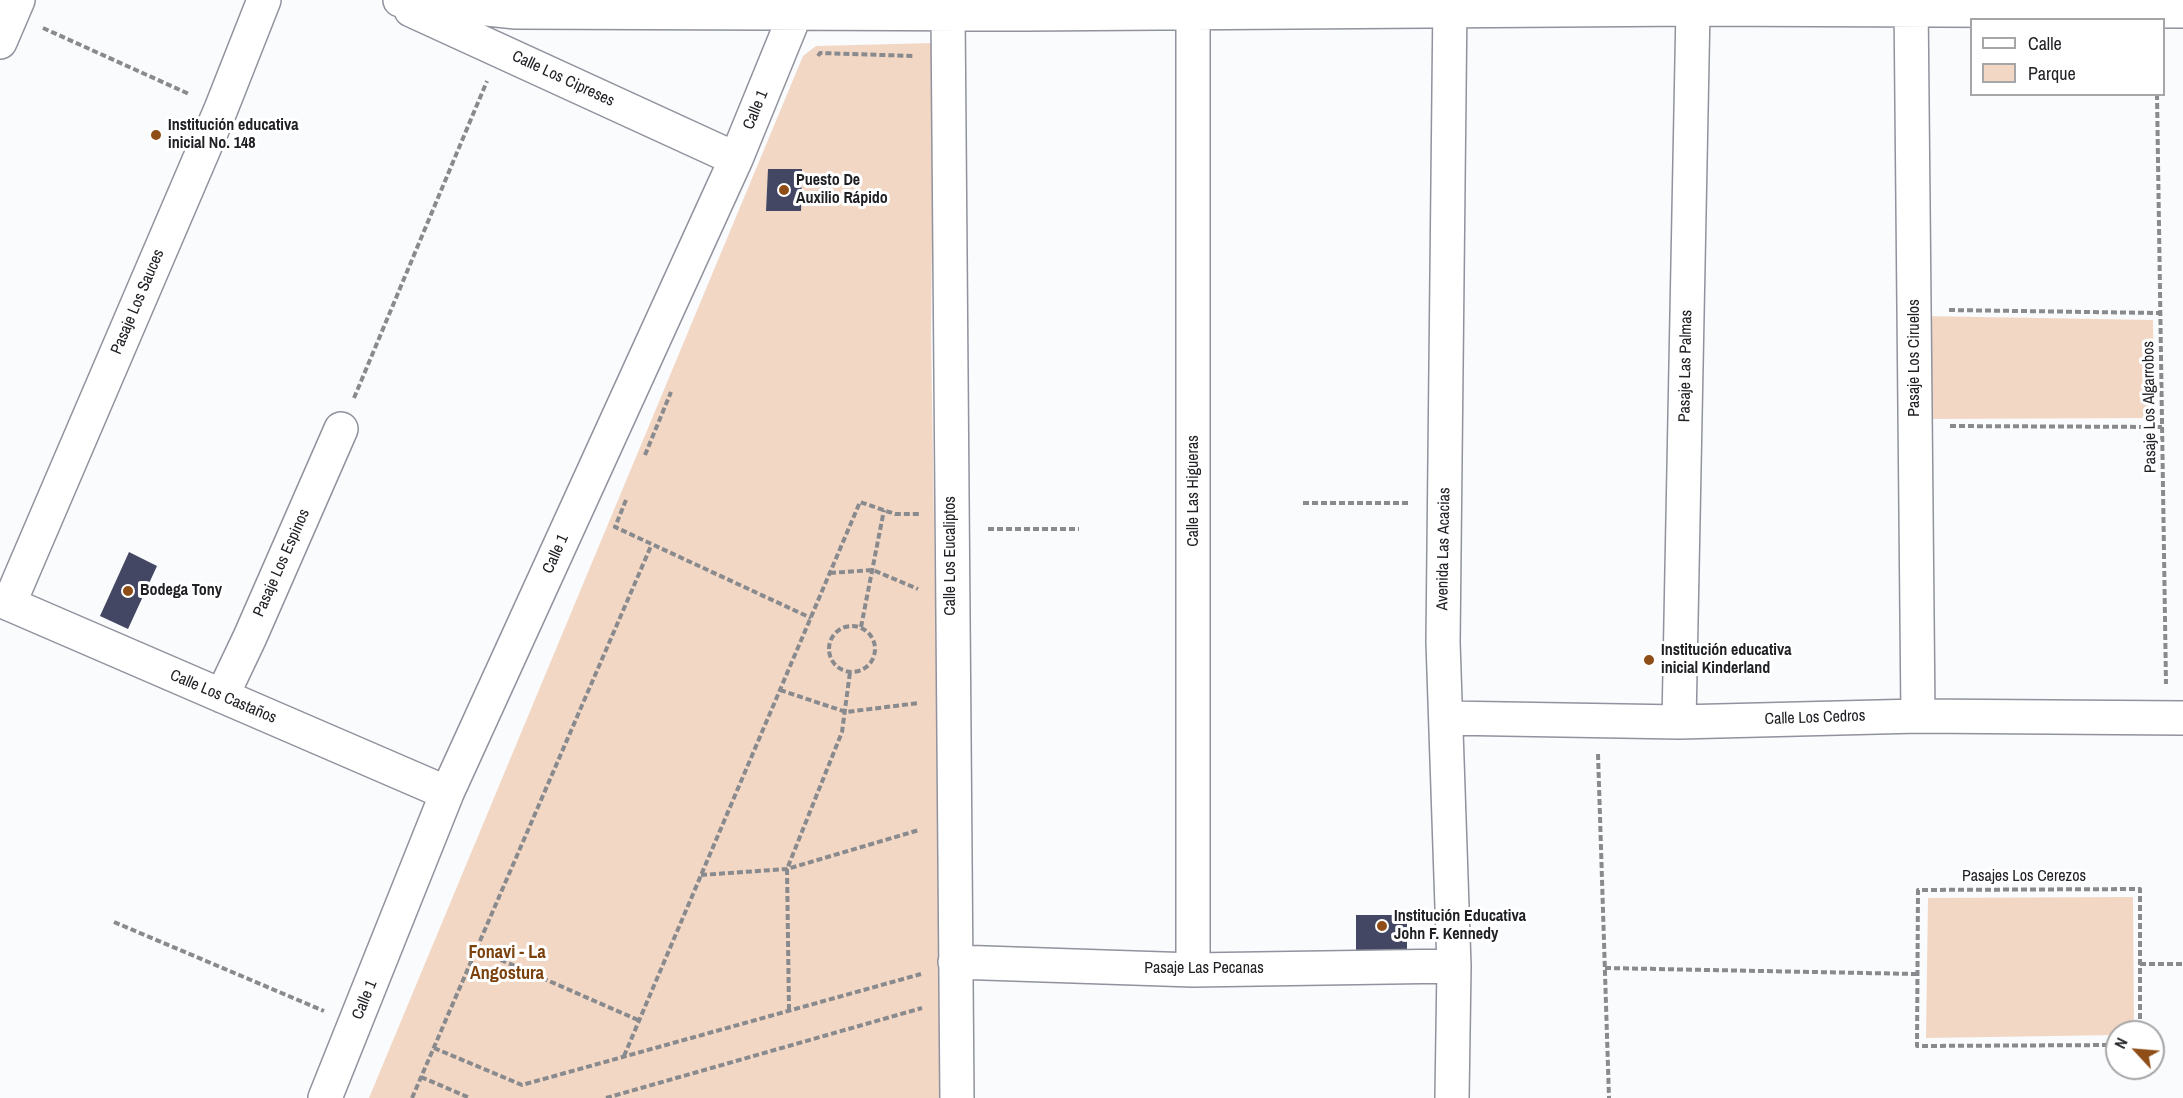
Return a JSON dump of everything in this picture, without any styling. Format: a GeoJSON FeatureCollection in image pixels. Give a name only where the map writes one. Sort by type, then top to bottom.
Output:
{"type":"FeatureCollection","features":[{"type":"Feature","properties":{"kind":"street","name":"Pasaje Los Sauces"},"geometry":{"type":"LineString","coordinates":[[4,602],[221,109],[264,0]]}},
{"type":"Feature","properties":{"kind":"street","name":"Calle Los Cipreses"},"geometry":{"type":"LineString","coordinates":[[390,0],[736,159]]}},
{"type":"Feature","properties":{"kind":"street"},"geometry":{"type":"LineString","coordinates":[[400,0],[516,12],[798,6],[948,13],[1029,7],[1192,13],[1450,6],[1693,9],[1912,5],[2183,11]]}},
{"type":"Feature","properties":{"kind":"street","name":"Pasaje Los Ciruelos"},"geometry":{"type":"LineString","coordinates":[[1912,5],[1918,716]]}},
{"type":"Feature","properties":{"kind":"street","name":"Calle 1"},"geometry":{"type":"LineString","coordinates":[[325,1098],[447,794],[736,159],[798,6]]}},
{"type":"Feature","properties":{"kind":"street","name":"Avenida Las Acacias"},"geometry":{"type":"LineString","coordinates":[[1450,6],[1443,642],[1454,966],[1452,1098]]}},
{"type":"Feature","properties":{"kind":"street","name":"Pasaje Las Palmas"},"geometry":{"type":"LineString","coordinates":[[1680,722],[1693,9]]}},
{"type":"Feature","properties":{"kind":"street","name":"Calle Los Eucaliptos"},"geometry":{"type":"LineString","coordinates":[[948,13],[951,529],[943,967],[957,1098]]}},
{"type":"Feature","properties":{"kind":"street","name":"Calle Las Higueras"},"geometry":{"type":"LineString","coordinates":[[1192,13],[1194,970]]}},
{"type":"Feature","properties":{"kind":"street","name":"Pasaje Los Espinos"},"geometry":{"type":"LineString","coordinates":[[222,696],[341,429]]}},
{"type":"Feature","properties":{"kind":"street","name":"Calle Los Castaños"},"geometry":{"type":"LineString","coordinates":[[4,602],[447,794]]}},
{"type":"Feature","properties":{"kind":"street","name":"Calle Los Cedros"},"geometry":{"type":"LineString","coordinates":[[1447,718],[1680,722],[1918,716],[2175,718]]}},
{"type":"Feature","properties":{"kind":"street","name":"Pasaje Las Pecanas"},"geometry":{"type":"LineString","coordinates":[[943,967],[1194,970],[1454,966]]}},
{"type":"Feature","properties":{"kind":"path"},"geometry":{"type":"LineString","coordinates":[[10,19],[221,109]]}},
{"type":"Feature","properties":{"kind":"path"},"geometry":{"type":"LineString","coordinates":[[341,429],[500,50]]}},
{"type":"Feature","properties":{"kind":"path"},"geometry":{"type":"LineString","coordinates":[[814,61],[820,52],[920,56]]}},
{"type":"Feature","properties":{"kind":"path","name":"Pasaje Los Algarrobos"},"geometry":{"type":"LineString","coordinates":[[2157,96],[2162,427],[2175,718]]}},
{"type":"Feature","properties":{"kind":"path"},"geometry":{"type":"LineString","coordinates":[[1915,310],[2160,313]]}},
{"type":"Feature","properties":{"kind":"path"},"geometry":{"type":"LineString","coordinates":[[645,455],[675,383]]}},
{"type":"Feature","properties":{"kind":"path"},"geometry":{"type":"LineString","coordinates":[[1916,426],[2162,427]]}},
{"type":"Feature","properties":{"kind":"path"},"geometry":{"type":"LineString","coordinates":[[626,500],[615,527],[651,546],[811,618]]}},
{"type":"Feature","properties":{"kind":"path"},"geometry":{"type":"LineString","coordinates":[[624,1056],[860,502],[895,514],[923,515],[923,504]]}},
{"type":"Feature","properties":{"kind":"path"},"geometry":{"type":"LineString","coordinates":[[1303,503],[1444,503]]}},
{"type":"Feature","properties":{"kind":"path"},"geometry":{"type":"LineString","coordinates":[[861,627],[884,510]]}},
{"type":"Feature","properties":{"kind":"path"},"geometry":{"type":"LineString","coordinates":[[951,529],[1079,529]]}},
{"type":"Feature","properties":{"kind":"path"},"geometry":{"type":"LineString","coordinates":[[412,1098],[651,546]]}},
{"type":"Feature","properties":{"kind":"path"},"geometry":{"type":"LineString","coordinates":[[829,573],[873,570],[924,592]]}},
{"type":"Feature","properties":{"kind":"path"},"geometry":{"type":"LineString","coordinates":[[843,627],[861,627],[870,634],[874,644],[874,654],[869,664],[850,672],[840,669],[831,661],[829,650],[831,640],[843,627]]}},
{"type":"Feature","properties":{"kind":"path"},"geometry":{"type":"LineString","coordinates":[[789,1010],[787,869],[842,732],[850,672]]}},
{"type":"Feature","properties":{"kind":"path"},"geometry":{"type":"LineString","coordinates":[[780,690],[846,712],[926,702]]}},
{"type":"Feature","properties":{"kind":"path"},"geometry":{"type":"LineString","coordinates":[[1596,721],[1609,1098]]}},
{"type":"Feature","properties":{"kind":"path"},"geometry":{"type":"LineString","coordinates":[[701,875],[787,869],[928,828]]}},
{"type":"Feature","properties":{"kind":"path","name":"Pasajes Los Cerezos"},"geometry":{"type":"LineString","coordinates":[[2105,1045],[1917,1046],[1918,890],[2140,889],[2140,1020]]}},
{"type":"Feature","properties":{"kind":"path"},"geometry":{"type":"LineString","coordinates":[[114,922],[356,1024]]}},
{"type":"Feature","properties":{"kind":"path"},"geometry":{"type":"LineString","coordinates":[[476,949],[638,1020]]}},
{"type":"Feature","properties":{"kind":"path"},"geometry":{"type":"LineString","coordinates":[[2140,964],[2183,964]]}},
{"type":"Feature","properties":{"kind":"path"},"geometry":{"type":"LineString","coordinates":[[434,1048],[522,1085],[943,967]]}},
{"type":"Feature","properties":{"kind":"path"},"geometry":{"type":"LineString","coordinates":[[1605,968],[1917,975]]}},
{"type":"Feature","properties":{"kind":"path"},"geometry":{"type":"LineString","coordinates":[[606,1098],[932,1006]]}},
{"type":"Feature","properties":{"kind":"path"},"geometry":{"type":"LineString","coordinates":[[421,1077],[470,1098]]}},
{"type":"Feature","properties":{"kind":"green space"},"geometry":{"type":"Polygon","coordinates":[[[934,43],[931,333],[943,1098],[369,1098],[803,56],[816,46],[934,43]]]}},
{"type":"Feature","properties":{"kind":"green space"},"geometry":{"type":"Polygon","coordinates":[[[1923,316],[2153,320],[2154,418],[1925,419],[1923,316]]]}},
{"type":"Feature","properties":{"kind":"green space"},"geometry":{"type":"Polygon","coordinates":[[[2133,897],[2134,1020],[2105,1020],[2105,1035],[1926,1038],[1928,898],[2133,897]]]}},
{"type":"Feature","properties":{"kind":"building","name":"Puesto De Auxilio Rápido"},"geometry":{"type":"Polygon","coordinates":[[[768,169],[802,169],[801,211],[766,211],[768,169]]]}},
{"type":"Feature","properties":{"kind":"building","name":"Bodega Tony"},"geometry":{"type":"Polygon","coordinates":[[[129,552],[157,566],[128,629],[100,616],[129,552]]]}},
{"type":"Feature","properties":{"kind":"building"},"geometry":{"type":"Polygon","coordinates":[[[1356,915],[1407,915],[1407,955],[1356,956],[1356,915]]]}},
{"type":"Feature","properties":{"kind":"place","name":"Institución educativa inicial No. 148"},"geometry":{"type":"Point","coordinates":[156,135]}},
{"type":"Feature","properties":{"kind":"place","name":"Puesto De Auxilio Rápido"},"geometry":{"type":"Point","coordinates":[784,190]}},
{"type":"Feature","properties":{"kind":"place","name":"Bodega Tony"},"geometry":{"type":"Point","coordinates":[128,591]}},
{"type":"Feature","properties":{"kind":"place","name":"Institución educativa inicial Kinderland"},"geometry":{"type":"Point","coordinates":[1649,660]}},
{"type":"Feature","properties":{"kind":"place","name":"Institución Educativa John F. Kennedy"},"geometry":{"type":"Point","coordinates":[1382,926]}},
{"type":"Feature","properties":{"kind":"district","name":"Fonavi - La Angostura"},"geometry":{"type":"Point","coordinates":[507,963]}}]}
